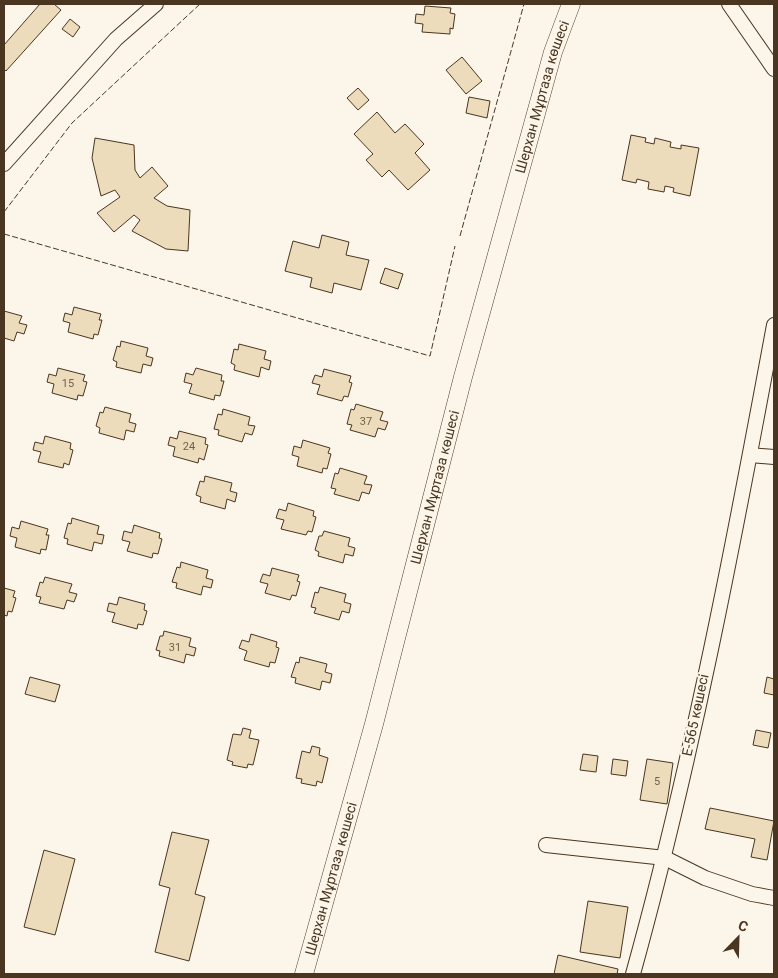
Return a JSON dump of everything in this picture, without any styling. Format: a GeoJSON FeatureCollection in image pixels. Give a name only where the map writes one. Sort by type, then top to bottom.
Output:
{"type":"FeatureCollection","features":[{"type":"Feature","properties":{"kind":"main road","name":"Шерхан Мұртаза көшесі"},"geometry":{"type":"LineString","coordinates":[[304,974],[374,724],[468,359],[553,52],[571,4]]}},
{"type":"Feature","properties":{"kind":"street"},"geometry":{"type":"LineString","coordinates":[[4,164],[116,39],[156,4]]}},
{"type":"Feature","properties":{"kind":"street"},"geometry":{"type":"LineString","coordinates":[[729,4],[774,69]]}},
{"type":"Feature","properties":{"kind":"street","name":"Е-565 көшесі"},"geometry":{"type":"LineString","coordinates":[[634,974],[665,858],[750,455],[774,325]]}},
{"type":"Feature","properties":{"kind":"street"},"geometry":{"type":"LineString","coordinates":[[750,455],[774,457]]}},
{"type":"Feature","properties":{"kind":"street"},"geometry":{"type":"LineString","coordinates":[[546,845],[665,858],[705,878],[752,894],[774,898]]}},
{"type":"Feature","properties":{"kind":"building"},"geometry":{"type":"Polygon","coordinates":[[[40,4],[54,4],[61,10],[6,71],[4,69],[4,45],[40,4]]]}},
{"type":"Feature","properties":{"kind":"building"},"geometry":{"type":"Polygon","coordinates":[[[425,6],[451,8],[450,13],[455,14],[453,29],[450,28],[450,34],[422,32],[423,24],[415,23],[416,14],[424,15],[425,6]]]}},
{"type":"Feature","properties":{"kind":"building"},"geometry":{"type":"Polygon","coordinates":[[[70,19],[80,27],[73,37],[62,29],[70,19]]]}},
{"type":"Feature","properties":{"kind":"building"},"geometry":{"type":"Polygon","coordinates":[[[462,57],[482,81],[466,94],[446,70],[462,57]]]}},
{"type":"Feature","properties":{"kind":"building"},"geometry":{"type":"Polygon","coordinates":[[[358,88],[369,100],[358,110],[347,98],[358,88]]]}},
{"type":"Feature","properties":{"kind":"building"},"geometry":{"type":"Polygon","coordinates":[[[469,97],[490,101],[487,118],[466,113],[469,97]]]}},
{"type":"Feature","properties":{"kind":"building"},"geometry":{"type":"Polygon","coordinates":[[[377,112],[395,133],[405,124],[424,144],[415,153],[430,170],[408,190],[389,170],[382,177],[366,160],[373,154],[354,134],[377,112]]]}},
{"type":"Feature","properties":{"kind":"building"},"geometry":{"type":"Polygon","coordinates":[[[631,135],[646,138],[645,142],[654,144],[655,138],[671,142],[670,147],[681,149],[681,145],[699,148],[690,196],[673,192],[674,188],[665,186],[664,192],[648,189],[649,182],[637,179],[636,183],[622,180],[631,135]]]}},
{"type":"Feature","properties":{"kind":"building"},"geometry":{"type":"Polygon","coordinates":[[[95,138],[134,145],[135,170],[140,178],[152,167],[168,186],[154,198],[167,206],[190,210],[188,251],[166,249],[132,231],[140,220],[134,215],[114,232],[97,213],[120,197],[115,190],[101,196],[92,158],[95,138]]]}},
{"type":"Feature","properties":{"kind":"building"},"geometry":{"type":"Polygon","coordinates":[[[322,235],[349,242],[346,255],[369,260],[361,290],[334,283],[332,293],[310,287],[312,278],[285,271],[293,241],[319,248],[322,235]]]}},
{"type":"Feature","properties":{"kind":"building"},"geometry":{"type":"Polygon","coordinates":[[[385,268],[403,274],[398,289],[380,283],[385,268]]]}},
{"type":"Feature","properties":{"kind":"building"},"geometry":{"type":"Polygon","coordinates":[[[74,307],[101,314],[99,320],[102,320],[98,335],[94,334],[93,339],[68,332],[70,323],[63,321],[65,313],[72,315],[74,307]]]}},
{"type":"Feature","properties":{"kind":"building"},"geometry":{"type":"Polygon","coordinates":[[[4,311],[22,316],[19,323],[27,325],[24,334],[17,332],[14,341],[4,338],[4,311]]]}},
{"type":"Feature","properties":{"kind":"building"},"geometry":{"type":"Polygon","coordinates":[[[121,341],[148,348],[146,356],[153,358],[151,366],[143,364],[141,373],[116,367],[117,362],[113,360],[117,346],[120,347],[121,341]]]}},
{"type":"Feature","properties":{"kind":"building"},"geometry":{"type":"Polygon","coordinates":[[[239,344],[266,351],[264,359],[271,361],[269,370],[261,367],[259,377],[234,370],[235,365],[231,363],[234,349],[238,350],[239,344]]]}},
{"type":"Feature","properties":{"kind":"building"},"geometry":{"type":"Polygon","coordinates":[[[58,368],[85,375],[83,381],[87,382],[83,396],[78,395],[77,400],[52,393],[54,384],[47,382],[49,374],[56,376],[58,368]]]}},
{"type":"Feature","properties":{"kind":"building"},"geometry":{"type":"Polygon","coordinates":[[[196,368],[222,375],[221,381],[224,381],[220,396],[215,395],[214,400],[189,393],[192,384],[184,382],[186,373],[193,375],[196,368]]]}},
{"type":"Feature","properties":{"kind":"building"},"geometry":{"type":"Polygon","coordinates":[[[324,369],[351,376],[349,382],[352,383],[348,397],[344,396],[342,401],[317,394],[320,385],[312,383],[315,375],[322,377],[324,369]]]}},
{"type":"Feature","properties":{"kind":"building"},"geometry":{"type":"Polygon","coordinates":[[[356,404],[383,412],[380,420],[388,422],[385,430],[378,428],[375,437],[350,430],[352,425],[347,424],[351,409],[354,410],[356,404]]]}},
{"type":"Feature","properties":{"kind":"building"},"geometry":{"type":"Polygon","coordinates":[[[105,407],[131,414],[129,422],[136,424],[134,432],[126,430],[124,440],[99,433],[100,428],[96,426],[100,412],[103,413],[105,407]]]}},
{"type":"Feature","properties":{"kind":"building"},"geometry":{"type":"Polygon","coordinates":[[[223,409],[250,417],[248,425],[255,426],[252,435],[245,433],[242,442],[218,435],[219,430],[214,429],[218,414],[222,415],[223,409]]]}},
{"type":"Feature","properties":{"kind":"building"},"geometry":{"type":"Polygon","coordinates":[[[179,431],[206,438],[205,444],[208,445],[204,460],[199,458],[198,463],[173,456],[175,447],[168,445],[170,437],[177,439],[179,431]]]}},
{"type":"Feature","properties":{"kind":"building"},"geometry":{"type":"Polygon","coordinates":[[[45,436],[71,443],[70,449],[73,450],[69,465],[64,463],[63,468],[38,462],[41,452],[33,450],[35,442],[43,444],[45,436]]]}},
{"type":"Feature","properties":{"kind":"building"},"geometry":{"type":"Polygon","coordinates":[[[303,440],[330,448],[328,453],[331,454],[327,469],[323,468],[322,473],[297,466],[299,457],[292,455],[294,446],[301,448],[303,440]]]}},
{"type":"Feature","properties":{"kind":"building"},"geometry":{"type":"Polygon","coordinates":[[[340,468],[367,476],[364,484],[372,485],[369,494],[362,492],[359,501],[334,494],[336,489],[331,488],[335,473],[338,474],[340,468]]]}},
{"type":"Feature","properties":{"kind":"building"},"geometry":{"type":"Polygon","coordinates":[[[205,476],[232,483],[230,491],[237,493],[235,502],[227,499],[225,509],[200,502],[201,497],[196,495],[200,481],[204,482],[205,476]]]}},
{"type":"Feature","properties":{"kind":"building"},"geometry":{"type":"Polygon","coordinates":[[[288,503],[314,511],[313,516],[316,517],[312,532],[308,531],[306,535],[281,529],[284,520],[276,518],[279,509],[286,511],[288,503]]]}},
{"type":"Feature","properties":{"kind":"building"},"geometry":{"type":"Polygon","coordinates":[[[72,518],[99,526],[97,534],[104,535],[102,544],[94,542],[92,551],[67,544],[68,539],[64,538],[68,523],[71,524],[72,518]]]}},
{"type":"Feature","properties":{"kind":"building"},"geometry":{"type":"Polygon","coordinates":[[[21,521],[48,529],[46,535],[49,535],[46,550],[41,549],[40,554],[15,547],[17,538],[10,536],[12,527],[19,529],[21,521]]]}},
{"type":"Feature","properties":{"kind":"building"},"geometry":{"type":"Polygon","coordinates":[[[134,525],[160,533],[159,538],[162,539],[158,554],[153,553],[152,558],[127,551],[130,542],[122,540],[124,531],[132,533],[134,525]]]}},
{"type":"Feature","properties":{"kind":"building"},"geometry":{"type":"Polygon","coordinates":[[[324,531],[350,538],[348,546],[355,548],[353,556],[345,554],[343,563],[318,556],[319,552],[315,550],[319,536],[322,536],[324,531]]]}},
{"type":"Feature","properties":{"kind":"building"},"geometry":{"type":"Polygon","coordinates":[[[181,562],[208,570],[206,578],[213,580],[211,588],[203,586],[201,595],[176,588],[177,583],[172,582],[177,567],[180,568],[181,562]]]}},
{"type":"Feature","properties":{"kind":"building"},"geometry":{"type":"Polygon","coordinates":[[[272,568],[299,575],[297,581],[300,582],[296,596],[292,595],[290,600],[265,593],[268,584],[260,582],[263,574],[270,576],[272,568]]]}},
{"type":"Feature","properties":{"kind":"building"},"geometry":{"type":"Polygon","coordinates":[[[45,577],[72,584],[69,592],[77,594],[74,602],[67,600],[64,609],[39,603],[41,597],[36,596],[40,582],[43,583],[45,577]]]}},
{"type":"Feature","properties":{"kind":"building"},"geometry":{"type":"Polygon","coordinates":[[[320,587],[346,594],[344,602],[351,604],[349,613],[342,611],[339,620],[314,613],[316,608],[311,607],[315,592],[318,593],[320,587]]]}},
{"type":"Feature","properties":{"kind":"building"},"geometry":{"type":"Polygon","coordinates":[[[4,588],[15,591],[13,597],[16,598],[12,612],[8,611],[7,616],[4,615],[4,588]]]}},
{"type":"Feature","properties":{"kind":"building"},"geometry":{"type":"Polygon","coordinates":[[[119,597],[145,604],[144,610],[147,611],[143,625],[138,624],[137,629],[112,622],[115,613],[107,611],[109,603],[117,605],[119,597]]]}},
{"type":"Feature","properties":{"kind":"building"},"geometry":{"type":"Polygon","coordinates":[[[164,631],[191,638],[189,646],[196,648],[194,656],[186,654],[184,663],[159,656],[160,651],[156,650],[160,636],[163,636],[164,631]]]}},
{"type":"Feature","properties":{"kind":"building"},"geometry":{"type":"Polygon","coordinates":[[[251,634],[277,642],[276,647],[279,648],[275,663],[270,662],[269,667],[244,660],[247,651],[239,648],[242,640],[249,642],[251,634]]]}},
{"type":"Feature","properties":{"kind":"building"},"geometry":{"type":"Polygon","coordinates":[[[300,657],[327,664],[325,672],[332,674],[330,683],[322,681],[320,690],[295,683],[296,678],[291,677],[296,662],[299,663],[300,657]]]}},
{"type":"Feature","properties":{"kind":"building"},"geometry":{"type":"Polygon","coordinates":[[[30,677],[60,685],[55,702],[25,694],[30,677]]]}},
{"type":"Feature","properties":{"kind":"building"},"geometry":{"type":"Polygon","coordinates":[[[767,677],[774,679],[774,695],[764,693],[767,677]]]}},
{"type":"Feature","properties":{"kind":"building"},"geometry":{"type":"Polygon","coordinates":[[[243,728],[251,730],[249,738],[259,740],[253,765],[248,764],[247,768],[232,765],[233,762],[227,760],[233,734],[241,735],[243,728]]]}},
{"type":"Feature","properties":{"kind":"building"},"geometry":{"type":"Polygon","coordinates":[[[756,730],[771,733],[768,748],[753,745],[756,730]]]}},
{"type":"Feature","properties":{"kind":"building"},"geometry":{"type":"Polygon","coordinates":[[[312,746],[320,748],[319,755],[328,758],[322,783],[317,781],[316,786],[301,783],[302,779],[296,778],[302,751],[310,753],[312,746]]]}},
{"type":"Feature","properties":{"kind":"building"},"geometry":{"type":"Polygon","coordinates":[[[583,754],[598,756],[596,772],[580,770],[583,754]]]}},
{"type":"Feature","properties":{"kind":"building"},"geometry":{"type":"Polygon","coordinates":[[[613,759],[628,761],[626,776],[611,774],[613,759]]]}},
{"type":"Feature","properties":{"kind":"building"},"geometry":{"type":"Polygon","coordinates":[[[647,759],[673,763],[667,804],[640,800],[647,759]]]}},
{"type":"Feature","properties":{"kind":"building"},"geometry":{"type":"Polygon","coordinates":[[[710,808],[774,821],[767,860],[751,857],[755,839],[705,829],[710,808]]]}},
{"type":"Feature","properties":{"kind":"building"},"geometry":{"type":"Polygon","coordinates":[[[172,832],[209,840],[195,894],[205,897],[189,961],[155,952],[170,888],[159,885],[172,832]]]}},
{"type":"Feature","properties":{"kind":"building"},"geometry":{"type":"Polygon","coordinates":[[[44,850],[75,859],[55,935],[24,927],[44,850]]]}},
{"type":"Feature","properties":{"kind":"building"},"geometry":{"type":"Polygon","coordinates":[[[588,901],[628,907],[620,958],[580,952],[588,901]]]}},
{"type":"Feature","properties":{"kind":"building"},"geometry":{"type":"Polygon","coordinates":[[[558,955],[618,969],[617,974],[554,974],[558,955]]]}},
{"type":"Feature","properties":{"kind":"fence"},"geometry":{"type":"LineString","coordinates":[[4,212],[72,123],[200,4]]}},
{"type":"Feature","properties":{"kind":"fence"},"geometry":{"type":"LineString","coordinates":[[460,236],[524,4]]}},
{"type":"Feature","properties":{"kind":"fence"},"geometry":{"type":"LineString","coordinates":[[4,234],[430,356],[455,246]]}}]}
